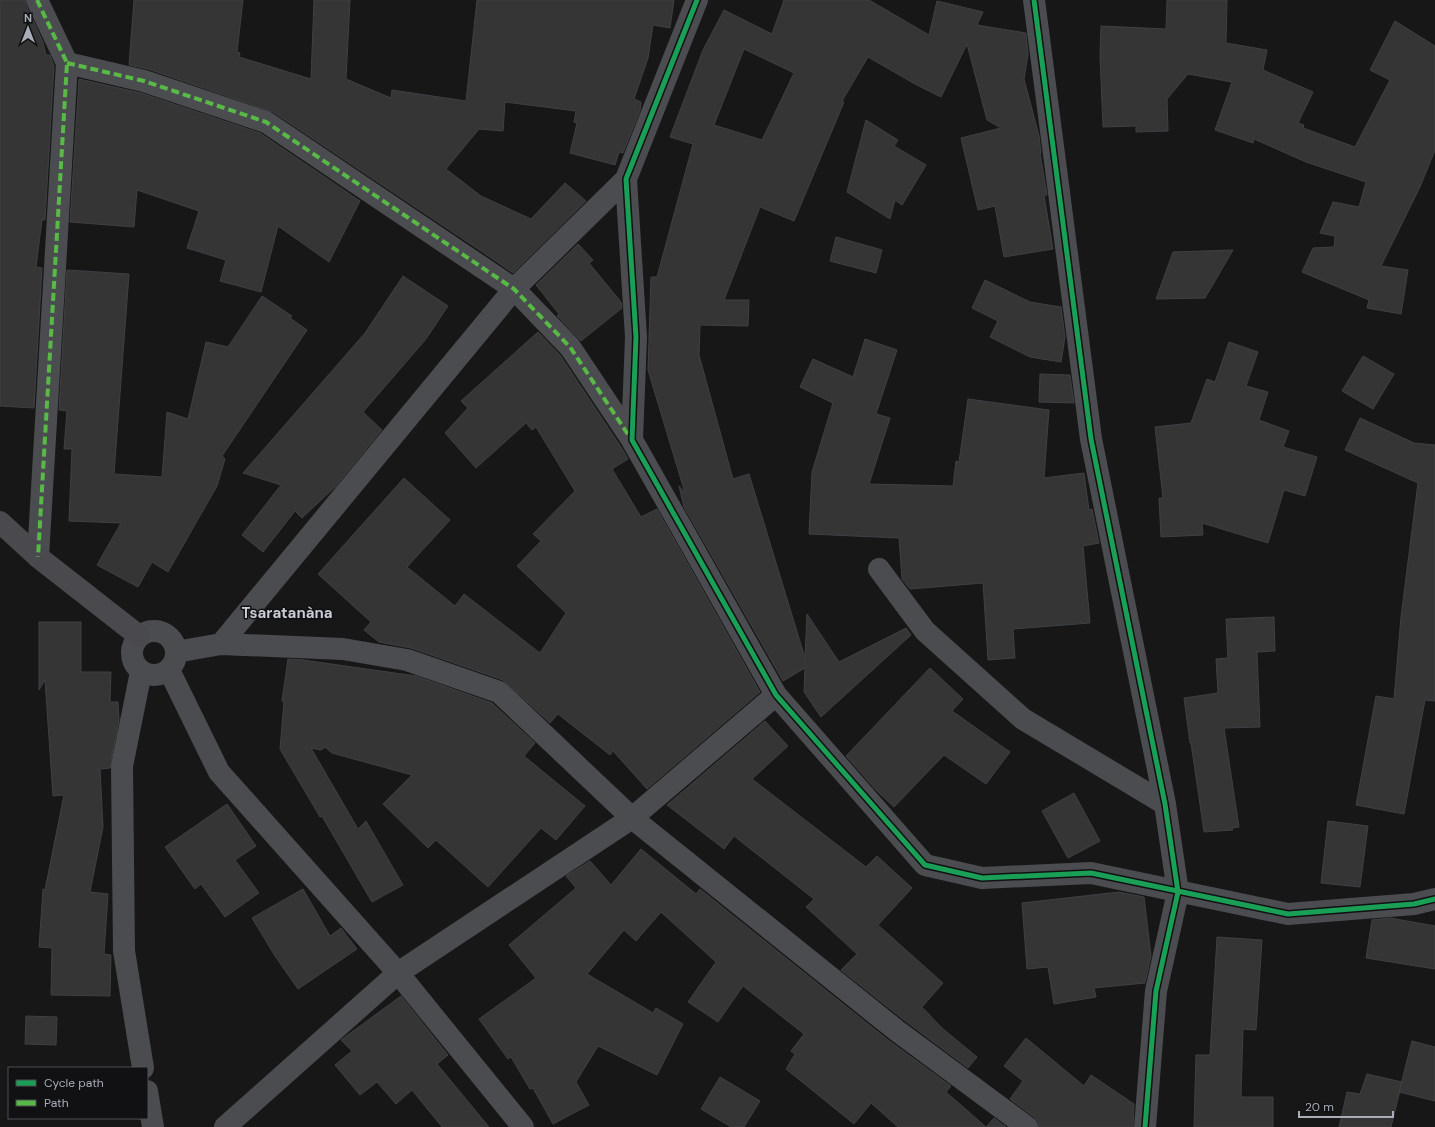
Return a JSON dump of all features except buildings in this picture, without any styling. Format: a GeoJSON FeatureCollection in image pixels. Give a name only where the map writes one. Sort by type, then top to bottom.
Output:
{"type":"FeatureCollection","features":[{"type":"Feature","properties":{"kind":"street"},"geometry":{"type":"LineString","coordinates":[[37,0],[67,63],[38,557]]}},
{"type":"Feature","properties":{"kind":"street"},"geometry":{"type":"LineString","coordinates":[[221,644],[514,289],[626,179],[697,0]]}},
{"type":"Feature","properties":{"kind":"street"},"geometry":{"type":"LineString","coordinates":[[1034,0],[1091,439],[1165,804],[1178,892],[1156,991],[1145,1127]]}},
{"type":"Feature","properties":{"kind":"street"},"geometry":{"type":"LineString","coordinates":[[67,63],[144,81],[266,122],[514,289],[570,347],[632,440],[776,695],[925,865],[982,878],[1091,873],[1288,914],[1414,904],[1435,899]]}},
{"type":"Feature","properties":{"kind":"street"},"geometry":{"type":"LineString","coordinates":[[626,179],[636,337],[632,440]]}},
{"type":"Feature","properties":{"kind":"street"},"geometry":{"type":"LineString","coordinates":[[0,522],[38,557],[139,636]]}},
{"type":"Feature","properties":{"kind":"street"},"geometry":{"type":"LineString","coordinates":[[879,569],[925,631],[1023,719],[1165,804]]}},
{"type":"Feature","properties":{"kind":"street"},"geometry":{"type":"LineString","coordinates":[[522,1127],[398,973],[218,772],[173,661],[174,643],[167,635],[158,632],[148,632],[139,636],[133,644],[131,654],[134,664],[141,672],[150,675],[160,675],[173,661],[221,644],[343,649],[407,660],[499,692],[632,818],[896,1030],[1027,1127]]}},
{"type":"Feature","properties":{"kind":"street"},"geometry":{"type":"LineString","coordinates":[[141,672],[122,766],[122,782],[124,951],[143,1067]]}},
{"type":"Feature","properties":{"kind":"street"},"geometry":{"type":"LineString","coordinates":[[225,1127],[398,973],[632,818],[776,695]]}},
{"type":"Feature","properties":{"kind":"street"},"geometry":{"type":"LineString","coordinates":[[148,1097],[153,1127]]}},
{"type":"Feature","properties":{"kind":"marked path"},"geometry":{"type":"LineString","coordinates":[[37,0],[67,63],[38,557]]}},
{"type":"Feature","properties":{"kind":"marked path"},"geometry":{"type":"LineString","coordinates":[[67,63],[144,81],[266,122],[514,289],[570,347],[631,439]]}},
{"type":"Feature","properties":{"kind":"cycle path"},"geometry":{"type":"LineString","coordinates":[[697,0],[626,179],[636,337],[632,440],[776,695],[925,865],[982,878],[1091,873],[1288,914],[1414,904],[1435,899]]}},
{"type":"Feature","properties":{"kind":"cycle path"},"geometry":{"type":"LineString","coordinates":[[1034,0],[1091,439],[1165,804],[1178,892],[1156,991],[1145,1127]]}},
{"type":"Feature","properties":{"kind":"district","name":"Tsaratanàna"},"geometry":{"type":"Point","coordinates":[287,613]}}]}
